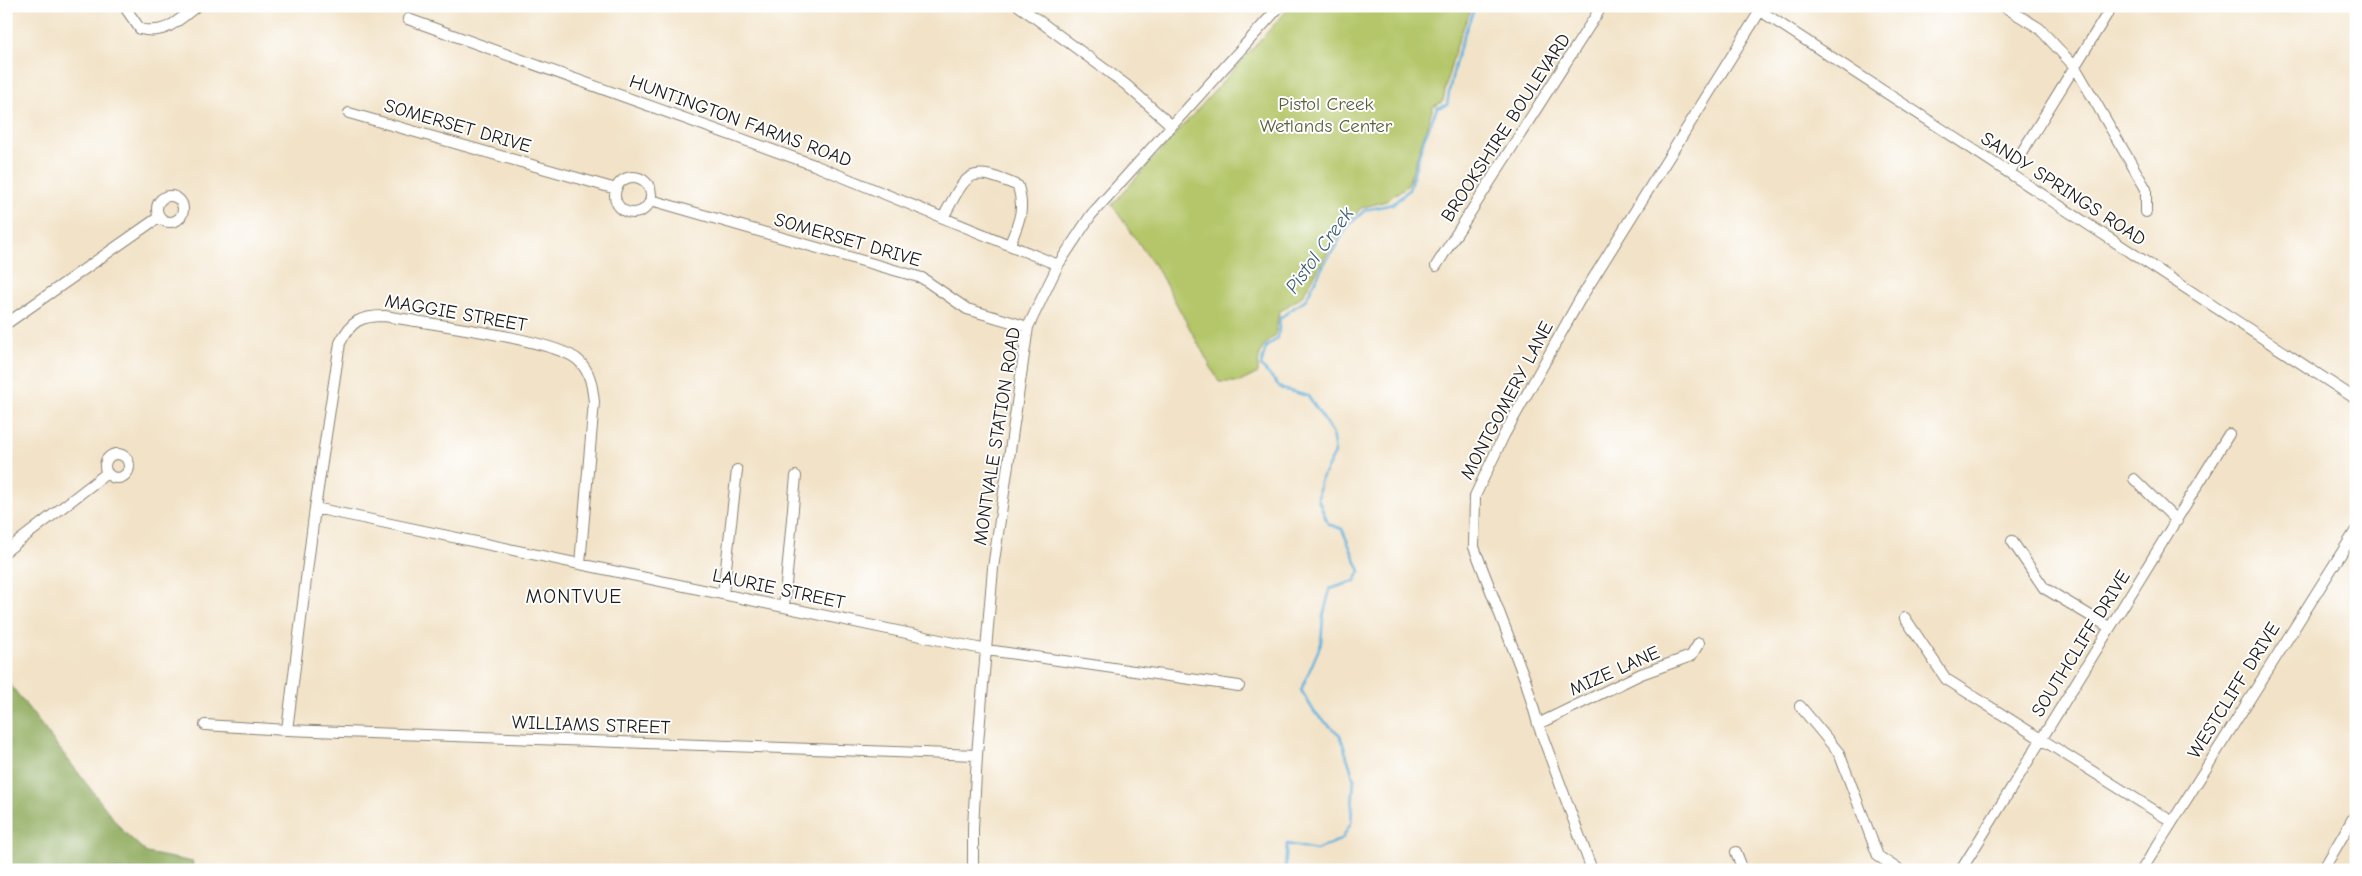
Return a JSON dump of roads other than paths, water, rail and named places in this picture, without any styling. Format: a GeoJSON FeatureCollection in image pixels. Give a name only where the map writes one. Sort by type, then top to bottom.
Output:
{"type":"FeatureCollection","features":[{"type":"Feature","properties":{"kind":"street"},"geometry":{"type":"LineString","coordinates":[[124,6],[140,29],[153,32],[167,28],[197,6]]}},
{"type":"Feature","properties":{"kind":"street"},"geometry":{"type":"LineString","coordinates":[[1019,6],[1124,84],[1171,125]]}},
{"type":"Feature","properties":{"kind":"street","name":"MONTVALE STATION ROAD"},"geometry":{"type":"LineString","coordinates":[[973,870],[977,755],[993,568],[1028,327],[1058,265],[1091,215],[1280,6]]}},
{"type":"Feature","properties":{"kind":"street","name":"BROOKSHIRE BOULEVARD"},"geometry":{"type":"LineString","coordinates":[[1436,266],[1596,19],[1602,6]]}},
{"type":"Feature","properties":{"kind":"street"},"geometry":{"type":"LineString","coordinates":[[2003,6],[2039,28],[2075,67],[2146,189],[2146,212]]}},
{"type":"Feature","properties":{"kind":"street"},"geometry":{"type":"LineString","coordinates":[[2009,172],[2112,6]]}},
{"type":"Feature","properties":{"kind":"street","name":"SANDY SPRINGS ROAD"},"geometry":{"type":"LineString","coordinates":[[1757,8],[2356,399]]}},
{"type":"Feature","properties":{"kind":"street","name":"MONTGOMERY LANE"},"geometry":{"type":"LineString","coordinates":[[1592,870],[1538,724],[1526,682],[1474,547],[1474,496],[1504,435],[1579,301],[1757,8]]}},
{"type":"Feature","properties":{"kind":"street","name":"HUNTINGTON FARMS ROAD"},"geometry":{"type":"LineString","coordinates":[[408,19],[814,165],[944,216],[1058,265]]}},
{"type":"Feature","properties":{"kind":"street","name":"SOMERSET DRIVE"},"geometry":{"type":"LineString","coordinates":[[349,113],[616,189]]}},
{"type":"Feature","properties":{"kind":"street"},"geometry":{"type":"LineString","coordinates":[[944,216],[967,178],[979,172],[995,176],[1018,186],[1023,203],[1018,224],[1010,244]]}},
{"type":"Feature","properties":{"kind":"street"},"geometry":{"type":"LineString","coordinates":[[629,177],[639,177],[647,182],[651,190],[651,200],[646,208],[638,213],[628,212],[620,207],[615,198],[616,189],[621,181],[629,177]]}},
{"type":"Feature","properties":{"kind":"street","name":"SOMERSET DRIVE"},"geometry":{"type":"LineString","coordinates":[[651,200],[922,278],[967,309],[1028,327]]}},
{"type":"Feature","properties":{"kind":"street"},"geometry":{"type":"LineString","coordinates":[[6,324],[158,217]]}},
{"type":"Feature","properties":{"kind":"street","name":"MAGGIE STREET"},"geometry":{"type":"LineString","coordinates":[[287,730],[315,508],[340,343],[347,330],[356,321],[369,316],[385,316],[536,343],[568,353],[578,360],[585,368],[592,383],[594,402],[580,564]]}},
{"type":"Feature","properties":{"kind":"street","name":"SOUTHCLIFF DRIVE"},"geometry":{"type":"LineString","coordinates":[[1961,870],[2109,627],[2177,521],[2228,434]]}},
{"type":"Feature","properties":{"kind":"street"},"geometry":{"type":"LineString","coordinates":[[723,594],[737,470]]}},
{"type":"Feature","properties":{"kind":"street"},"geometry":{"type":"LineString","coordinates":[[6,551],[107,473]]}},
{"type":"Feature","properties":{"kind":"street"},"geometry":{"type":"LineString","coordinates":[[784,606],[796,476]]}},
{"type":"Feature","properties":{"kind":"street"},"geometry":{"type":"LineString","coordinates":[[2134,479],[2177,521]]}},
{"type":"Feature","properties":{"kind":"street","name":"LAURIE STREET"},"geometry":{"type":"LineString","coordinates":[[315,508],[987,650],[1238,686]]}},
{"type":"Feature","properties":{"kind":"street","name":"WESTCLIFF DRIVE"},"geometry":{"type":"LineString","coordinates":[[2142,870],[2171,821],[2356,530]]}},
{"type":"Feature","properties":{"kind":"street"},"geometry":{"type":"LineString","coordinates":[[2012,541],[2044,588],[2109,627]]}},
{"type":"Feature","properties":{"kind":"street"},"geometry":{"type":"LineString","coordinates":[[1905,618],[1946,679],[2171,821]]}},
{"type":"Feature","properties":{"kind":"street","name":"MIZE LANE"},"geometry":{"type":"LineString","coordinates":[[1538,724],[1641,674],[1691,656],[1699,643]]}},
{"type":"Feature","properties":{"kind":"street"},"geometry":{"type":"LineString","coordinates":[[1800,706],[1839,754],[1878,856],[1899,870]]}},
{"type":"Feature","properties":{"kind":"street","name":"WILLIAMS STREET"},"geometry":{"type":"LineString","coordinates":[[205,725],[287,730],[977,755]]}},
{"type":"Feature","properties":{"kind":"street"},"geometry":{"type":"LineString","coordinates":[[2323,870],[2356,813]]}},
{"type":"Feature","properties":{"kind":"street"},"geometry":{"type":"LineString","coordinates":[[1736,852],[1742,870]]}},
{"type":"Feature","properties":{"kind":"waterway","name":"Pistol Creek"},"geometry":{"type":"LineString","coordinates":[[1285,870],[1287,844],[1316,850],[1342,839],[1351,823],[1354,779],[1340,735],[1315,713],[1301,690],[1321,644],[1323,617],[1330,589],[1355,581],[1360,571],[1342,529],[1328,524],[1318,499],[1320,482],[1335,453],[1332,432],[1308,396],[1282,389],[1261,366],[1266,347],[1278,338],[1280,318],[1306,299],[1323,266],[1349,225],[1365,210],[1393,204],[1409,190],[1424,139],[1437,108],[1447,105],[1458,55],[1476,6]]}},
{"type":"Feature","properties":{"kind":"district","name":"MONTVUE"},"geometry":{"type":"Point","coordinates":[574,596]}},
{"type":"Feature","properties":{"kind":"park label","name":"Pistol Creek Wetlands Center"},"geometry":{"type":"Point","coordinates":[1326,114]}}]}
